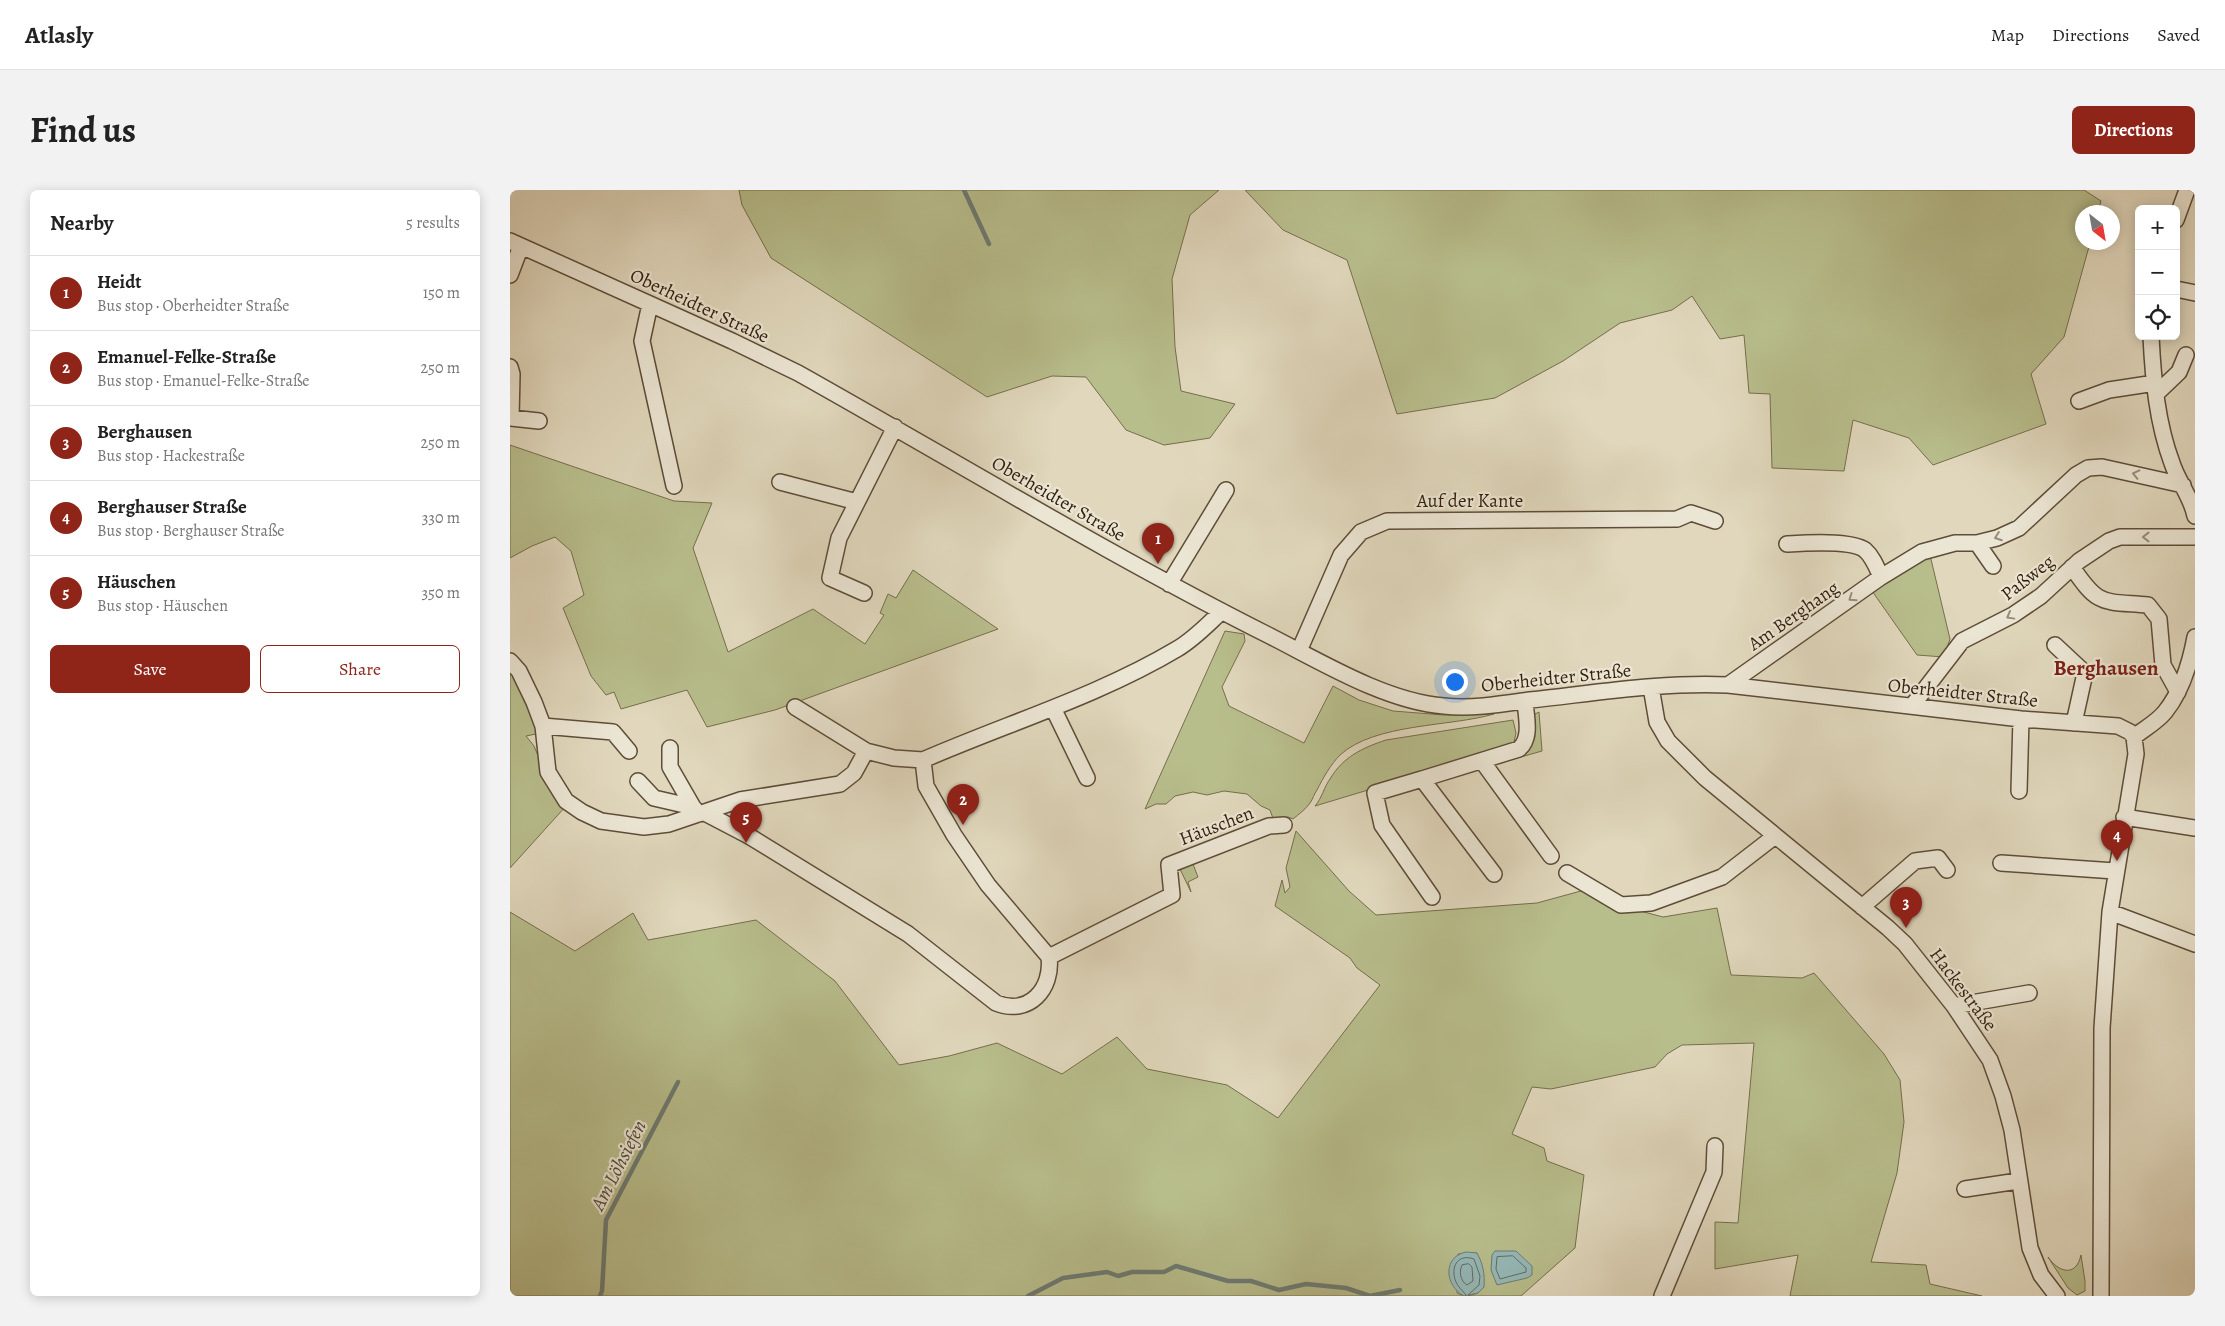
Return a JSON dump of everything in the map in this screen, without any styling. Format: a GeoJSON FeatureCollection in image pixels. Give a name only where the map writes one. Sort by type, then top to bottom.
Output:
{"type":"FeatureCollection","features":[{"type":"Feature","properties":{"kind":"street"},"geometry":{"type":"LineString","coordinates":[[2180,209],[2187,190]]}},
{"type":"Feature","properties":{"kind":"street"},"geometry":{"type":"LineString","coordinates":[[510,275],[516,244]]}},
{"type":"Feature","properties":{"kind":"street","name":"Oberheidter Straße"},"geometry":{"type":"LineString","coordinates":[[516,244],[798,373],[1168,584],[1299,651],[1379,689],[1422,703],[1444,706],[1474,706],[1651,687],[1696,684],[1728,685],[2021,719],[2118,726],[2130,732],[2134,737]]}},
{"type":"Feature","properties":{"kind":"street"},"geometry":{"type":"LineString","coordinates":[[2180,290],[2195,292]]}},
{"type":"Feature","properties":{"kind":"street"},"geometry":{"type":"LineString","coordinates":[[650,304],[642,342],[674,486]]}},
{"type":"Feature","properties":{"kind":"street"},"geometry":{"type":"LineString","coordinates":[[2151,340],[2155,388],[2166,445],[2172,465],[2190,497],[2195,516]]}},
{"type":"Feature","properties":{"kind":"street"},"geometry":{"type":"LineString","coordinates":[[2079,401],[2109,390],[2155,388],[2179,372],[2186,355]]}},
{"type":"Feature","properties":{"kind":"street"},"geometry":{"type":"LineString","coordinates":[[510,367],[512,374],[510,418],[539,421]]}},
{"type":"Feature","properties":{"kind":"street"},"geometry":{"type":"LineString","coordinates":[[864,593],[830,578],[839,538],[895,427]]}},
{"type":"Feature","properties":{"kind":"street","name":"Am Berghang"},"geometry":{"type":"LineString","coordinates":[[1728,685],[1882,577],[1922,552],[1955,543],[1978,543],[1997,538],[2020,528],[2076,475],[2088,468],[2102,467],[2183,485]]}},
{"type":"Feature","properties":{"kind":"street"},"geometry":{"type":"LineString","coordinates":[[780,482],[857,502]]}},
{"type":"Feature","properties":{"kind":"street"},"geometry":{"type":"LineString","coordinates":[[1168,584],[1226,490]]}},
{"type":"Feature","properties":{"kind":"street","name":"Auf der Kante"},"geometry":{"type":"LineString","coordinates":[[1299,651],[1341,555],[1361,532],[1387,521],[1677,519],[1691,513],[1714,521]]}},
{"type":"Feature","properties":{"kind":"street","name":"Paßweg"},"geometry":{"type":"LineString","coordinates":[[1912,706],[1962,641],[2013,615],[2034,601],[2072,567],[2109,541],[2120,537],[2195,537]]}},
{"type":"Feature","properties":{"kind":"street"},"geometry":{"type":"LineString","coordinates":[[1787,544],[1821,542],[1864,549],[1882,577]]}},
{"type":"Feature","properties":{"kind":"street"},"geometry":{"type":"LineString","coordinates":[[1978,543],[1993,566]]}},
{"type":"Feature","properties":{"kind":"street"},"geometry":{"type":"LineString","coordinates":[[2072,567],[2091,594],[2100,599],[2110,602],[2148,605],[2159,619],[2163,665],[2178,692]]}},
{"type":"Feature","properties":{"kind":"street"},"geometry":{"type":"LineString","coordinates":[[795,707],[866,751],[894,758],[923,760],[1097,689],[1178,648],[1201,631],[1221,612]]}},
{"type":"Feature","properties":{"kind":"street"},"geometry":{"type":"LineString","coordinates":[[2101,1296],[2102,1028],[2110,912],[2115,871],[2136,749],[2134,737],[2164,713],[2178,692],[2184,682],[2195,637]]}},
{"type":"Feature","properties":{"kind":"street"},"geometry":{"type":"LineString","coordinates":[[2055,645],[2085,673],[2074,723]]}},
{"type":"Feature","properties":{"kind":"street"},"geometry":{"type":"LineString","coordinates":[[510,661],[522,679],[543,726],[548,772],[566,801],[582,812],[601,821],[644,827],[669,824],[699,812],[740,800],[840,784],[854,773],[866,751]]}},
{"type":"Feature","properties":{"kind":"street","name":"Hackestraße"},"geometry":{"type":"LineString","coordinates":[[1651,687],[1657,722],[1668,741],[1705,778],[1905,944],[1954,1006],[1982,1047],[1997,1078],[2012,1130],[2018,1181],[2030,1248],[2041,1275],[2057,1296]]}},
{"type":"Feature","properties":{"kind":"street"},"geometry":{"type":"LineString","coordinates":[[1432,897],[1382,826],[1375,793],[1519,750],[1523,746],[1527,733],[1524,701]]}},
{"type":"Feature","properties":{"kind":"street"},"geometry":{"type":"LineString","coordinates":[[1053,708],[1087,778]]}},
{"type":"Feature","properties":{"kind":"street"},"geometry":{"type":"LineString","coordinates":[[2019,791],[2021,719]]}},
{"type":"Feature","properties":{"kind":"street"},"geometry":{"type":"LineString","coordinates":[[543,726],[613,732],[629,751]]}},
{"type":"Feature","properties":{"kind":"street"},"geometry":{"type":"LineString","coordinates":[[670,748],[670,767],[699,812]]}},
{"type":"Feature","properties":{"kind":"street"},"geometry":{"type":"LineString","coordinates":[[638,781],[654,798],[699,812],[749,836],[908,934],[996,1003],[1009,1008],[1018,1007],[1038,996],[1049,979],[1051,970],[1049,956],[988,885],[954,835],[926,786],[923,760]]}},
{"type":"Feature","properties":{"kind":"street"},"geometry":{"type":"LineString","coordinates":[[1482,761],[1551,856]]}},
{"type":"Feature","properties":{"kind":"street"},"geometry":{"type":"LineString","coordinates":[[1422,779],[1494,874]]}},
{"type":"Feature","properties":{"kind":"street"},"geometry":{"type":"LineString","coordinates":[[2124,817],[2195,828]]}},
{"type":"Feature","properties":{"kind":"street","name":"Häuschen"},"geometry":{"type":"LineString","coordinates":[[1049,956],[1172,895],[1169,864],[1269,826],[1284,825]]}},
{"type":"Feature","properties":{"kind":"street"},"geometry":{"type":"LineString","coordinates":[[1568,873],[1621,905],[1651,903],[1722,877],[1775,836]]}},
{"type":"Feature","properties":{"kind":"street"},"geometry":{"type":"LineString","coordinates":[[1862,907],[1915,861],[1938,858],[1947,870]]}},
{"type":"Feature","properties":{"kind":"street"},"geometry":{"type":"LineString","coordinates":[[2001,863],[2115,871]]}},
{"type":"Feature","properties":{"kind":"street"},"geometry":{"type":"LineString","coordinates":[[2110,912],[2195,944]]}},
{"type":"Feature","properties":{"kind":"street"},"geometry":{"type":"LineString","coordinates":[[1954,1006],[2030,993]]}},
{"type":"Feature","properties":{"kind":"street"},"geometry":{"type":"LineString","coordinates":[[1662,1296],[1714,1172],[1715,1146]]}},
{"type":"Feature","properties":{"kind":"street"},"geometry":{"type":"LineString","coordinates":[[1965,1189],[2018,1181]]}},
{"type":"Feature","properties":{"kind":"green space"},"geometry":{"type":"Polygon","coordinates":[[[739,190],[1219,190],[1190,215],[1172,279],[1175,347],[1181,391],[1235,404],[1210,438],[1164,445],[1126,430],[1086,377],[1052,376],[987,397],[771,258],[742,205],[739,190]]]}},
{"type":"Feature","properties":{"kind":"green space"},"geometry":{"type":"Polygon","coordinates":[[[1245,190],[2084,190],[2101,201],[2100,205],[2075,205],[2075,250],[2088,250],[2064,337],[2031,374],[2046,424],[1933,465],[1909,438],[1853,420],[1844,471],[1772,468],[1770,394],[1749,393],[1744,335],[1720,339],[1692,296],[1672,310],[1620,323],[1563,361],[1495,398],[1397,414],[1347,260],[1283,230],[1245,190]]]}},
{"type":"Feature","properties":{"kind":"green space"},"geometry":{"type":"Polygon","coordinates":[[[510,445],[674,501],[712,503],[693,548],[728,652],[813,609],[865,644],[884,615],[880,613],[888,594],[896,598],[913,570],[998,629],[775,710],[707,727],[687,690],[621,709],[614,692],[606,695],[591,676],[563,608],[584,595],[571,551],[555,537],[532,546],[510,558],[510,445]]]}},
{"type":"Feature","properties":{"kind":"green space"},"geometry":{"type":"Polygon","coordinates":[[[1930,555],[1950,639],[1944,657],[1917,655],[1872,591],[1930,555]]]}},
{"type":"Feature","properties":{"kind":"green space"},"geometry":{"type":"Polygon","coordinates":[[[1225,631],[1244,634],[1245,641],[1222,687],[1229,706],[1304,743],[1333,686],[1359,700],[1393,711],[1444,715],[1494,714],[1393,731],[1355,745],[1340,755],[1333,763],[1311,801],[1304,809],[1293,819],[1288,817],[1275,824],[1270,810],[1261,806],[1247,794],[1224,791],[1207,795],[1193,792],[1175,796],[1166,804],[1156,804],[1145,809],[1225,631]]]}},
{"type":"Feature","properties":{"kind":"green space"},"geometry":{"type":"Polygon","coordinates":[[[510,664],[541,733],[526,736],[534,746],[552,789],[566,806],[510,868],[510,664]]]}},
{"type":"Feature","properties":{"kind":"green space"},"geometry":{"type":"Polygon","coordinates":[[[1539,712],[1542,751],[1514,759],[1502,760],[1528,750],[1535,737],[1533,715],[1539,712]]]}},
{"type":"Feature","properties":{"kind":"green space"},"geometry":{"type":"Polygon","coordinates":[[[1513,720],[1516,733],[1514,742],[1504,749],[1315,806],[1335,771],[1347,759],[1369,746],[1386,740],[1513,720]]]}},
{"type":"Feature","properties":{"kind":"green space"},"geometry":{"type":"Polygon","coordinates":[[[1296,831],[1349,891],[1376,915],[1537,903],[1599,886],[1606,902],[1663,917],[1717,908],[1731,975],[1802,978],[1814,973],[1884,1054],[1900,1080],[1904,1122],[1897,1173],[1871,1262],[1926,1265],[1930,1284],[1982,1296],[1790,1296],[1798,1255],[1715,1269],[1715,1222],[1738,1223],[1754,1043],[1682,1045],[1667,1054],[1655,1067],[1551,1089],[1532,1087],[1512,1134],[1544,1148],[1547,1161],[1584,1175],[1575,1248],[1521,1296],[1468,1296],[1478,1293],[1477,1253],[1458,1254],[1457,1293],[1464,1296],[510,1296],[510,912],[575,951],[633,913],[648,940],[756,920],[835,981],[899,1065],[949,1056],[997,1043],[1062,1074],[1117,1037],[1147,1069],[1227,1085],[1278,1118],[1380,985],[1357,968],[1350,958],[1275,906],[1282,880],[1285,893],[1290,887],[1286,868],[1296,831]]]}},
{"type":"Feature","properties":{"kind":"green space"},"geometry":{"type":"Polygon","coordinates":[[[1191,859],[1198,877],[1188,882],[1191,892],[1179,867],[1191,859]]]}},
{"type":"Feature","properties":{"kind":"green space"},"geometry":{"type":"Polygon","coordinates":[[[2081,1255],[2085,1291],[2077,1295],[2068,1288],[2048,1257],[2062,1269],[2071,1270],[2079,1262],[2081,1255]]]}},
{"type":"Feature","properties":{"kind":"water"},"geometry":{"type":"Polygon","coordinates":[[[1495,1251],[1516,1251],[1532,1266],[1532,1275],[1527,1278],[1497,1285],[1491,1270],[1492,1255],[1495,1251]]]}},
{"type":"Feature","properties":{"kind":"water"},"geometry":{"type":"Polygon","coordinates":[[[1466,1252],[1477,1253],[1484,1273],[1484,1287],[1478,1293],[1464,1296],[1453,1286],[1449,1272],[1453,1260],[1458,1255],[1466,1252]]]}},
{"type":"Feature","properties":{"kind":"waterway"},"geometry":{"type":"LineString","coordinates":[[964,190],[989,244]]}},
{"type":"Feature","properties":{"kind":"waterway","name":"Am Löhsiefen"},"geometry":{"type":"LineString","coordinates":[[600,1296],[602,1291],[606,1220],[678,1082]]}},
{"type":"Feature","properties":{"kind":"waterway"},"geometry":{"type":"LineString","coordinates":[[1028,1296],[1063,1278],[1107,1272],[1118,1276],[1132,1272],[1164,1272],[1176,1266],[1228,1281],[1251,1281],[1279,1290],[1306,1284],[1346,1288],[1370,1296]]}},
{"type":"Feature","properties":{"kind":"waterway"},"geometry":{"type":"LineString","coordinates":[[1370,1296],[1400,1290]]}},
{"type":"Feature","properties":{"kind":"place","name":"Heidt"},"geometry":{"type":"Point","coordinates":[1158,564]}},
{"type":"Feature","properties":{"kind":"place","name":"Emanuel-Felke-Straße"},"geometry":{"type":"Point","coordinates":[963,825]}},
{"type":"Feature","properties":{"kind":"place","name":"Häuschen"},"geometry":{"type":"Point","coordinates":[746,843]}},
{"type":"Feature","properties":{"kind":"place","name":"Berghauser Straße"},"geometry":{"type":"Point","coordinates":[2117,861]}},
{"type":"Feature","properties":{"kind":"place","name":"Berghausen"},"geometry":{"type":"Point","coordinates":[1906,928]}},
{"type":"Feature","properties":{"kind":"district","name":"Berghausen"},"geometry":{"type":"Point","coordinates":[2106,668]}}]}
